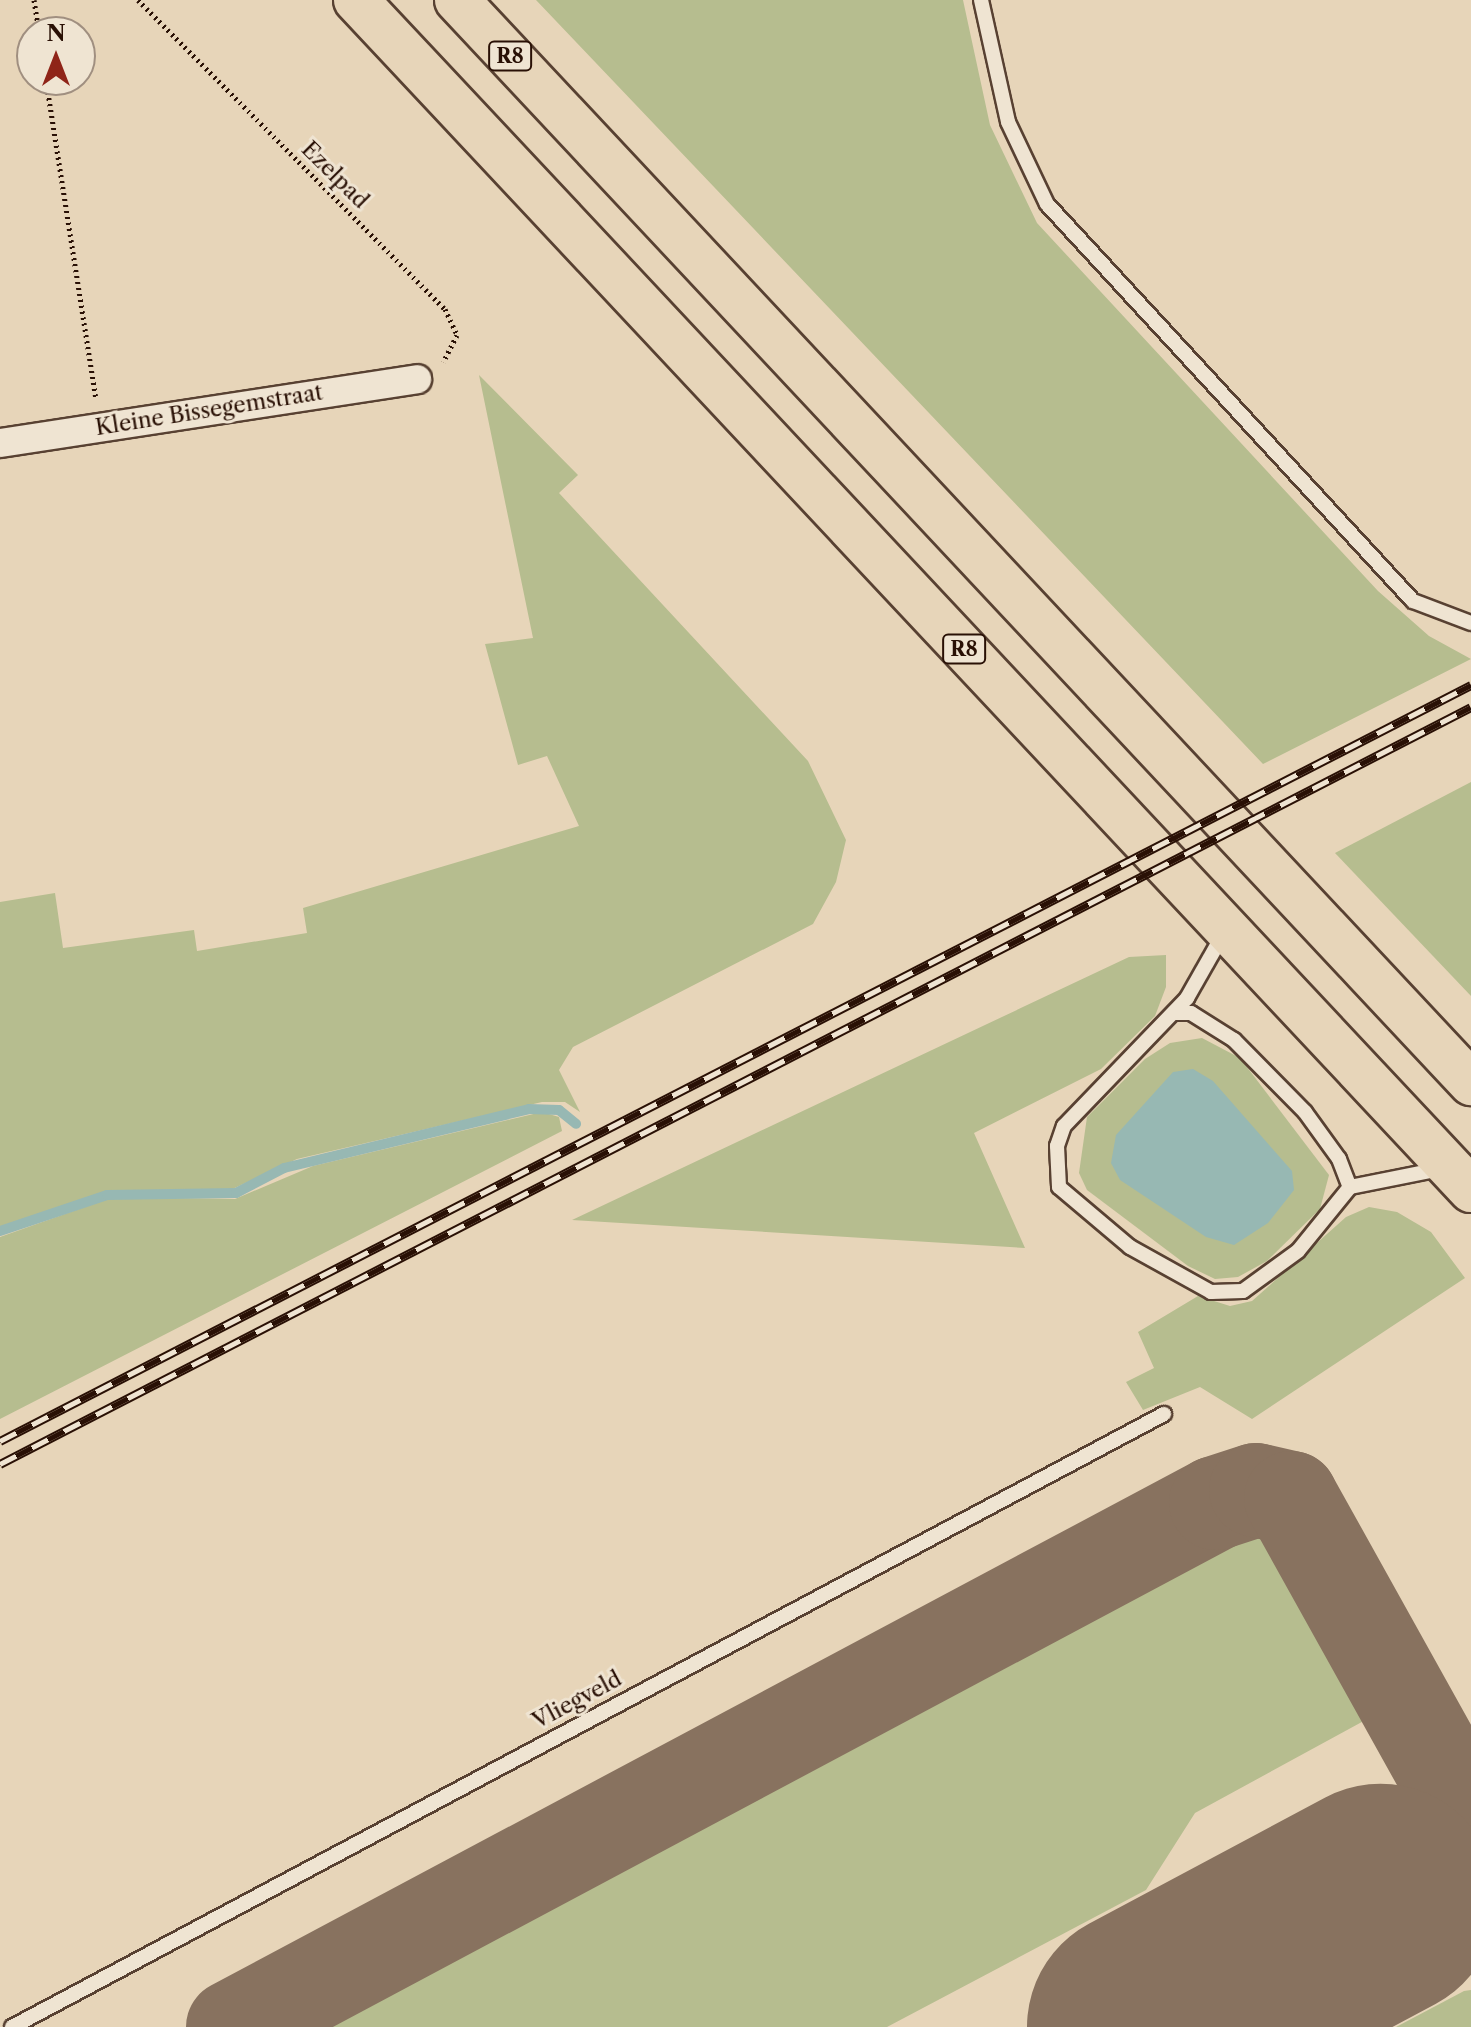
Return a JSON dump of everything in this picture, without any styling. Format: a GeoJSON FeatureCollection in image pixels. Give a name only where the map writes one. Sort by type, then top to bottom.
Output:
{"type":"FeatureCollection","features":[{"type":"Feature","properties":{"kind":"highway","name":"R8"},"geometry":{"type":"LineString","coordinates":[[356,0],[1460,1178]]}},
{"type":"Feature","properties":{"kind":"highway","name":"R8"},"geometry":{"type":"LineString","coordinates":[[457,0],[1471,1083]]}},
{"type":"Feature","properties":{"kind":"highway"},"geometry":{"type":"LineString","coordinates":[[479,0],[563,111]]}},
{"type":"Feature","properties":{"kind":"street","name":"Kleine Bissegemstraat"},"geometry":{"type":"LineString","coordinates":[[0,443],[417,379]]}},
{"type":"Feature","properties":{"kind":"lane"},"geometry":{"type":"LineString","coordinates":[[981,0],[1008,122],[1047,204],[1413,601],[1471,623]]}},
{"type":"Feature","properties":{"kind":"lane"},"geometry":{"type":"LineString","coordinates":[[1226,929],[1174,1013],[1064,1126],[1059,1187],[1130,1247],[1211,1292],[1243,1291],[1267,1278],[1328,1220],[1350,1187]]}},
{"type":"Feature","properties":{"kind":"lane"},"geometry":{"type":"LineString","coordinates":[[1174,1013],[1191,1013],[1234,1040],[1305,1112],[1339,1159],[1350,1187]]}},
{"type":"Feature","properties":{"kind":"lane"},"geometry":{"type":"LineString","coordinates":[[1350,1187],[1460,1178]]}},
{"type":"Feature","properties":{"kind":"lane","name":"Vliegveld"},"geometry":{"type":"LineString","coordinates":[[12,2027],[1164,1414]]}},
{"type":"Feature","properties":{"kind":"path","name":"Ezelpad"},"geometry":{"type":"LineString","coordinates":[[138,0],[445,309],[457,335],[445,361],[417,379]]}},
{"type":"Feature","properties":{"kind":"path"},"geometry":{"type":"LineString","coordinates":[[48,96],[100,427]]}},
{"type":"Feature","properties":{"kind":"green space"},"geometry":{"type":"Polygon","coordinates":[[[536,0],[963,0],[990,125],[1037,223],[1378,591],[1429,636],[1471,659],[1263,764],[536,0]]]}},
{"type":"Feature","properties":{"kind":"green space"},"geometry":{"type":"Polygon","coordinates":[[[479,375],[578,475],[559,493],[808,761],[846,840],[836,882],[813,924],[573,1047],[559,1070],[580,1112],[565,1102],[542,1102],[297,1159],[226,1192],[113,1190],[0,1228],[0,902],[55,893],[63,948],[194,930],[197,951],[307,933],[303,908],[579,826],[547,756],[518,765],[485,644],[533,638],[479,375]]]}},
{"type":"Feature","properties":{"kind":"green space"},"geometry":{"type":"Polygon","coordinates":[[[1471,782],[1471,996],[1335,853],[1471,782]]]}},
{"type":"Feature","properties":{"kind":"green space"},"geometry":{"type":"Polygon","coordinates":[[[1166,955],[1166,987],[1155,1016],[1101,1069],[974,1133],[1025,1248],[572,1220],[1129,957],[1166,955]]]}},
{"type":"Feature","properties":{"kind":"green space"},"geometry":{"type":"Polygon","coordinates":[[[1202,1038],[1240,1058],[1329,1175],[1320,1209],[1267,1261],[1238,1277],[1215,1279],[1188,1266],[1087,1190],[1079,1173],[1087,1117],[1145,1059],[1170,1043],[1202,1038]]]}},
{"type":"Feature","properties":{"kind":"green space"},"geometry":{"type":"Polygon","coordinates":[[[542,1112],[559,1117],[562,1131],[0,1419],[0,1237],[113,1197],[235,1199],[313,1166],[542,1112]]]}},
{"type":"Feature","properties":{"kind":"green space"},"geometry":{"type":"Polygon","coordinates":[[[1369,1207],[1397,1212],[1431,1232],[1465,1278],[1252,1419],[1200,1387],[1143,1410],[1126,1382],[1154,1368],[1138,1332],[1198,1296],[1230,1306],[1252,1301],[1346,1217],[1369,1207]]]}},
{"type":"Feature","properties":{"kind":"green space"},"geometry":{"type":"Polygon","coordinates":[[[1243,1531],[1265,1533],[1284,1547],[1371,1717],[1195,1813],[1146,1890],[887,2027],[296,2027],[1217,1536],[1243,1531]]]}},
{"type":"Feature","properties":{"kind":"green space"},"geometry":{"type":"Polygon","coordinates":[[[1471,1990],[1471,2027],[1396,2027],[1464,1991],[1471,1990]]]}},
{"type":"Feature","properties":{"kind":"water"},"geometry":{"type":"Polygon","coordinates":[[[1193,1069],[1213,1081],[1292,1171],[1294,1190],[1268,1223],[1234,1245],[1206,1237],[1120,1180],[1111,1163],[1116,1135],[1173,1072],[1193,1069]]]}},
{"type":"Feature","properties":{"kind":"waterway"},"geometry":{"type":"LineString","coordinates":[[0,1231],[107,1195],[236,1193],[284,1168],[529,1109],[559,1110],[576,1124]]}},
{"type":"Feature","properties":{"kind":"taxiway"},"geometry":{"type":"LineString","coordinates":[[233,2027],[1216,1503],[1256,1490],[1291,1498],[1471,1822]]}},
{"type":"Feature","properties":{"kind":"taxiway"},"geometry":{"type":"LineString","coordinates":[[1380,1901],[1471,1856]]}},
{"type":"Feature","properties":{"kind":"runway"},"geometry":{"type":"LineString","coordinates":[[1144,2027],[1380,1901]]}},
{"type":"Feature","properties":{"kind":"railway"},"geometry":{"type":"LineString","coordinates":[[0,1441],[1471,685]]}},
{"type":"Feature","properties":{"kind":"railway"},"geometry":{"type":"LineString","coordinates":[[0,1464],[1471,707]]}}]}
